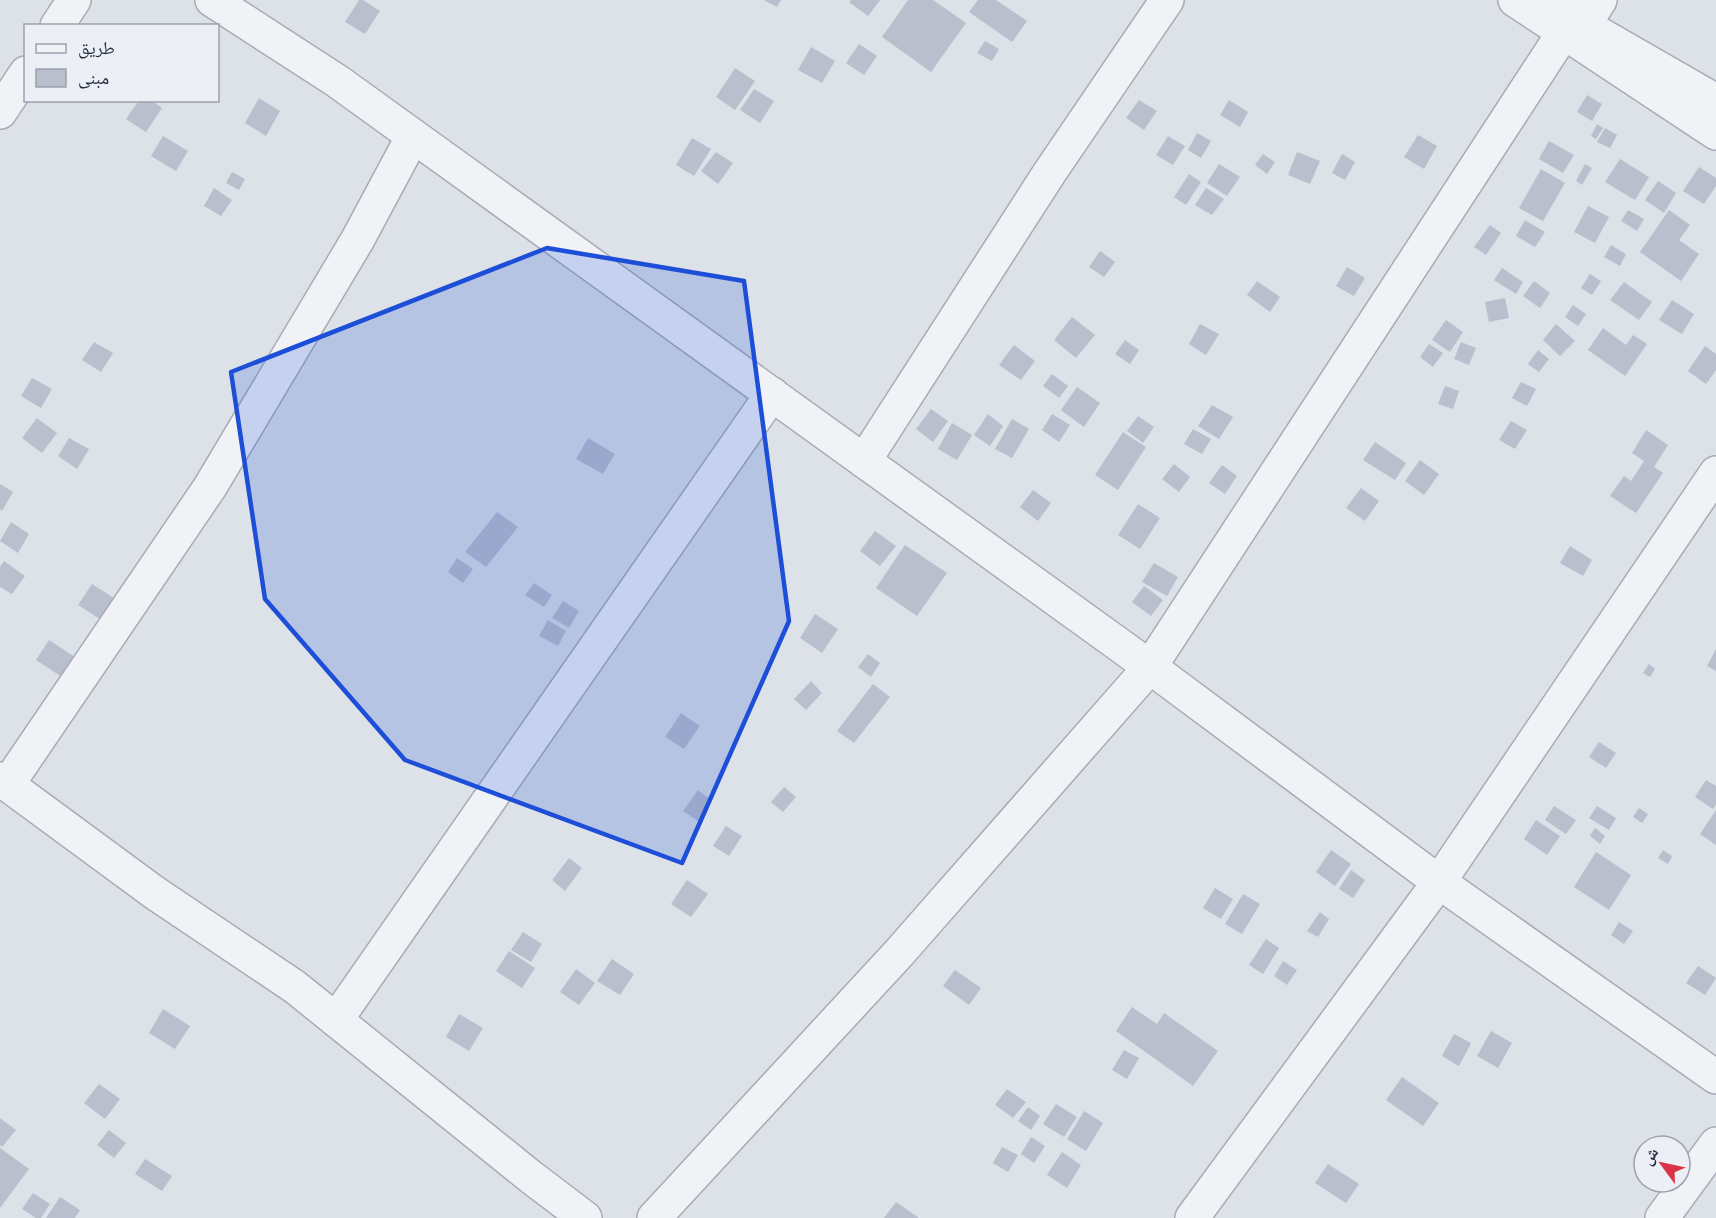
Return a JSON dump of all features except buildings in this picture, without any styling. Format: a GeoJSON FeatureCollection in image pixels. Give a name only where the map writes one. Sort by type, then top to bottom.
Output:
{"type":"FeatureCollection","features":[{"type":"Feature","properties":{"kind":"street"},"geometry":{"type":"LineString","coordinates":[[58,24],[74,0]]}},
{"type":"Feature","properties":{"kind":"street"},"geometry":{"type":"LineString","coordinates":[[212,0],[337,81],[1150,667],[1439,882],[1716,1077]]}},
{"type":"Feature","properties":{"kind":"street"},"geometry":{"type":"LineString","coordinates":[[864,461],[1050,172],[1167,0]]}},
{"type":"Feature","properties":{"kind":"street"},"geometry":{"type":"LineString","coordinates":[[1515,0],[1583,19],[1716,133]]}},
{"type":"Feature","properties":{"kind":"street"},"geometry":{"type":"LineString","coordinates":[[1554,0],[1716,101]]}},
{"type":"Feature","properties":{"kind":"street"},"geometry":{"type":"LineString","coordinates":[[654,1218],[899,953],[1150,667],[1583,19]]}},
{"type":"Feature","properties":{"kind":"street"},"geometry":{"type":"LineString","coordinates":[[0,112],[24,77]]}},
{"type":"Feature","properties":{"kind":"street"},"geometry":{"type":"LineString","coordinates":[[413,136],[358,239],[210,487],[4,782],[155,893],[295,987],[585,1218]]}},
{"type":"Feature","properties":{"kind":"street"},"geometry":{"type":"LineString","coordinates":[[336,1020],[772,394]]}},
{"type":"Feature","properties":{"kind":"street"},"geometry":{"type":"LineString","coordinates":[[1192,1218],[1439,882],[1716,473]]}},
{"type":"Feature","properties":{"kind":"street"},"geometry":{"type":"LineString","coordinates":[[1662,1218],[1716,1144]]}},
{"type":"Feature","properties":{"kind":"highlighted area"},"geometry":{"type":"Polygon","coordinates":[[[547,248],[744,281],[789,621],[682,863],[405,760],[265,599],[231,372],[547,248]]]}}]}
